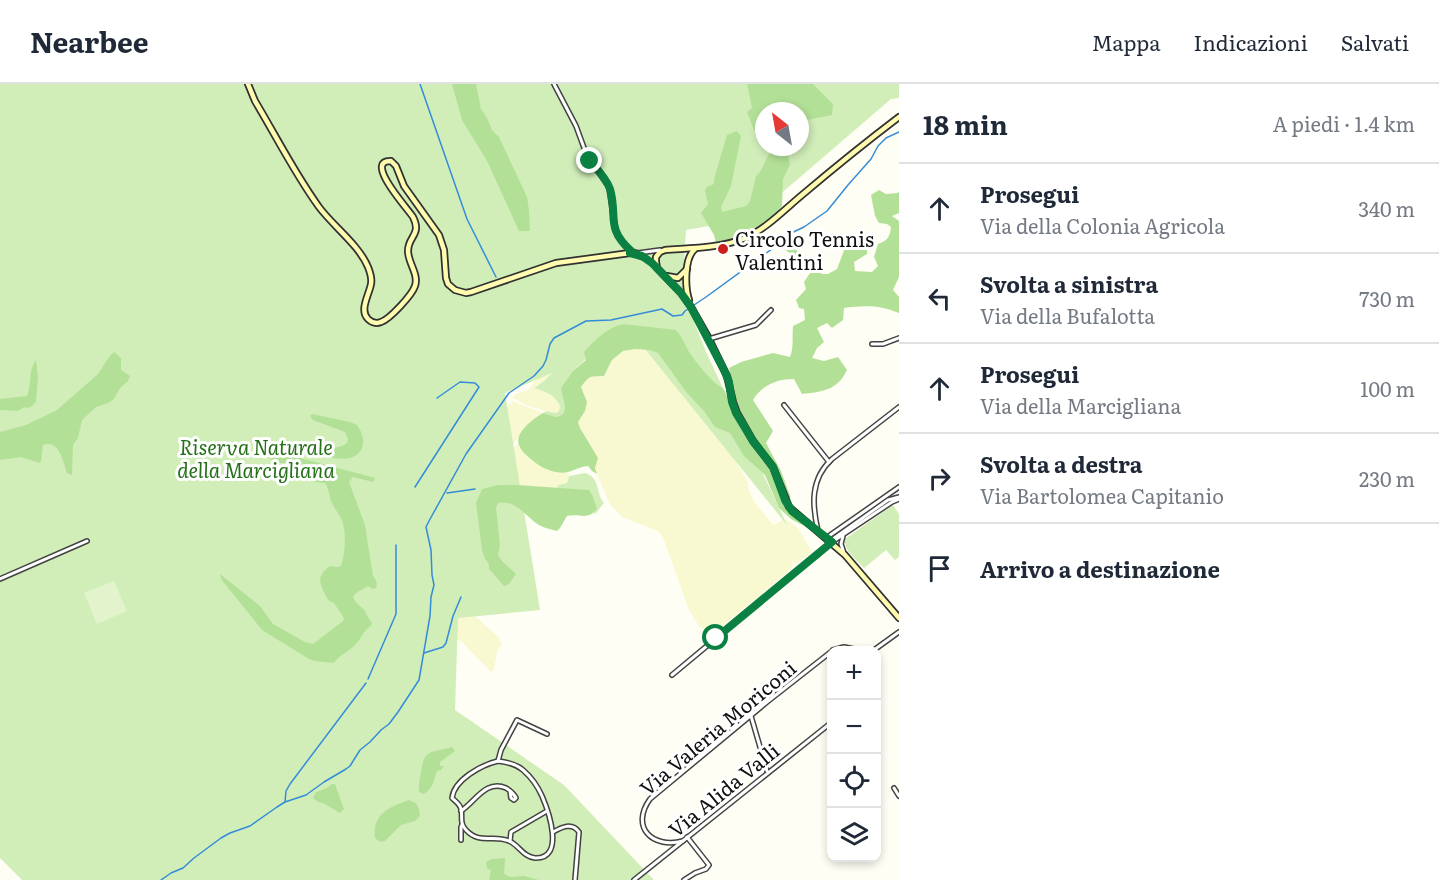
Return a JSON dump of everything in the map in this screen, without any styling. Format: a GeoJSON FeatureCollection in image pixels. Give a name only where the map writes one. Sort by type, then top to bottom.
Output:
{"type":"FeatureCollection","features":[{"type":"Feature","properties":{"kind":"street"},"geometry":{"type":"LineString","coordinates":[[248,84],[255,101],[311,196],[368,266],[371,283],[364,311],[367,318],[373,322],[381,322],[390,316],[416,284],[408,253],[410,242],[416,233],[416,224],[384,176],[381,168],[385,161],[391,161],[395,165],[404,186],[439,235],[444,250],[448,284],[455,290],[466,293],[556,263],[630,252],[700,247],[745,238],[899,117]]}},
{"type":"Feature","properties":{"kind":"street"},"geometry":{"type":"LineString","coordinates":[[554,84],[576,126],[587,156],[609,187],[615,229],[619,238],[630,252],[646,259],[675,285],[691,307],[727,376],[736,413],[753,441],[773,467],[787,505],[845,555],[899,618]]}},
{"type":"Feature","properties":{"kind":"street"},"geometry":{"type":"LineString","coordinates":[[691,307],[686,290],[688,264],[692,251],[700,247]]}},
{"type":"Feature","properties":{"kind":"street"},"geometry":{"type":"LineString","coordinates":[[664,275],[678,278],[688,264],[685,254],[675,249]]}},
{"type":"Feature","properties":{"kind":"street"},"geometry":{"type":"LineString","coordinates":[[657,268],[656,257],[665,250]]}},
{"type":"Feature","properties":{"kind":"street"},"geometry":{"type":"LineString","coordinates":[[709,339],[756,325],[771,310]]}},
{"type":"Feature","properties":{"kind":"street"},"geometry":{"type":"LineString","coordinates":[[872,344],[883,344],[899,338]]}},
{"type":"Feature","properties":{"kind":"street"},"geometry":{"type":"LineString","coordinates":[[784,405],[829,462]]}},
{"type":"Feature","properties":{"kind":"street"},"geometry":{"type":"LineString","coordinates":[[818,531],[814,510],[814,491],[818,477],[829,462],[899,407]]}},
{"type":"Feature","properties":{"kind":"street"},"geometry":{"type":"LineString","coordinates":[[672,675],[829,540],[898,488]]}},
{"type":"Feature","properties":{"kind":"street"},"geometry":{"type":"LineString","coordinates":[[829,540],[844,534],[872,513],[891,498],[893,491]]}},
{"type":"Feature","properties":{"kind":"street"},"geometry":{"type":"LineString","coordinates":[[891,498],[899,498]]}},
{"type":"Feature","properties":{"kind":"street"},"geometry":{"type":"LineString","coordinates":[[829,540],[899,498]]}},
{"type":"Feature","properties":{"kind":"street"},"geometry":{"type":"LineString","coordinates":[[844,534],[841,544],[845,555]]}},
{"type":"Feature","properties":{"kind":"street"},"geometry":{"type":"LineString","coordinates":[[0,579],[87,541]]}},
{"type":"Feature","properties":{"kind":"street"},"geometry":{"type":"LineString","coordinates":[[881,646],[899,632]]}},
{"type":"Feature","properties":{"kind":"street","name":"Via Valeria Moriconi"},"geometry":{"type":"LineString","coordinates":[[682,841],[665,843],[658,841],[644,829],[642,813],[652,796],[827,655]]}},
{"type":"Feature","properties":{"kind":"street"},"geometry":{"type":"LineString","coordinates":[[751,716],[768,772]]}},
{"type":"Feature","properties":{"kind":"street"},"geometry":{"type":"LineString","coordinates":[[498,761],[501,750],[517,720],[547,734]]}},
{"type":"Feature","properties":{"kind":"street","name":"Via Alida Valli"},"geometry":{"type":"LineString","coordinates":[[637,879],[827,725]]}},
{"type":"Feature","properties":{"kind":"street"},"geometry":{"type":"LineString","coordinates":[[461,840],[461,811],[452,798],[454,790],[468,775],[483,766],[498,761],[516,765],[527,773],[536,785],[542,795],[553,832],[553,842],[550,850],[540,858],[527,856],[510,841],[478,838],[467,832],[462,825]]}},
{"type":"Feature","properties":{"kind":"street"},"geometry":{"type":"LineString","coordinates":[[461,811],[487,788],[500,787],[510,791]]}},
{"type":"Feature","properties":{"kind":"street"},"geometry":{"type":"LineString","coordinates":[[894,788],[899,796]]}},
{"type":"Feature","properties":{"kind":"street"},"geometry":{"type":"LineString","coordinates":[[510,841],[511,832],[546,811]]}},
{"type":"Feature","properties":{"kind":"street"},"geometry":{"type":"LineString","coordinates":[[553,832],[568,826],[579,832],[575,880]]}},
{"type":"Feature","properties":{"kind":"street"},"geometry":{"type":"LineString","coordinates":[[684,880],[709,865],[687,837]]}},
{"type":"Feature","properties":{"kind":"green space","name":"Riserva Naturale della Marcigliana"},"geometry":{"type":"Polygon","coordinates":[[[0,84],[899,84],[899,98],[891,99],[770,203],[732,222],[686,230],[682,292],[707,354],[787,525],[641,344],[586,359],[573,371],[563,399],[565,408],[563,414],[557,417],[543,413],[559,411],[560,406],[555,399],[534,388],[552,373],[505,393],[540,610],[458,618],[455,710],[564,785],[654,880],[22,880],[0,858],[0,84]]]}},
{"type":"Feature","properties":{"kind":"green space"},"geometry":{"type":"Polygon","coordinates":[[[452,84],[476,84],[481,109],[492,130],[499,137],[527,197],[530,231],[519,231],[487,161],[462,120],[452,84]]]}},
{"type":"Feature","properties":{"kind":"green space"},"geometry":{"type":"Polygon","coordinates":[[[747,84],[813,84],[833,104],[832,115],[809,120],[809,102],[755,102],[755,131],[747,112],[752,108],[747,84]]]}},
{"type":"Feature","properties":{"kind":"green space"},"geometry":{"type":"Polygon","coordinates":[[[737,131],[741,136],[731,186],[721,207],[722,212],[746,206],[750,201],[756,176],[768,156],[788,156],[790,165],[783,179],[782,206],[773,216],[757,227],[716,243],[701,213],[708,204],[705,190],[714,184],[727,135],[737,131]]]}},
{"type":"Feature","properties":{"kind":"green space"},"geometry":{"type":"Polygon","coordinates":[[[879,190],[886,194],[899,191],[899,213],[892,216],[899,221],[899,277],[893,290],[899,297],[899,313],[872,306],[844,308],[843,320],[832,328],[827,323],[817,328],[824,342],[817,348],[812,358],[824,361],[838,357],[847,370],[839,382],[823,391],[802,394],[794,379],[782,380],[765,387],[753,400],[773,431],[766,443],[781,471],[791,498],[786,497],[772,463],[738,410],[729,368],[741,362],[773,353],[790,357],[793,326],[805,320],[804,309],[799,308],[796,300],[806,289],[804,282],[812,270],[783,248],[787,243],[817,266],[822,274],[828,274],[837,269],[846,245],[857,237],[867,249],[867,254],[854,262],[855,271],[872,272],[878,266],[874,257],[878,244],[888,238],[891,227],[879,223],[875,216],[871,195],[879,190]]]}},
{"type":"Feature","properties":{"kind":"green space"},"geometry":{"type":"Polygon","coordinates":[[[624,324],[676,330],[700,366],[714,382],[723,388],[743,428],[775,475],[786,506],[806,524],[802,525],[791,519],[779,508],[765,475],[744,456],[730,433],[715,427],[658,353],[650,350],[623,351],[612,360],[604,376],[591,377],[581,387],[587,402],[585,411],[578,422],[598,458],[595,468],[597,474],[588,466],[561,473],[552,471],[540,466],[524,453],[518,440],[522,431],[543,413],[557,417],[563,414],[565,408],[561,388],[573,371],[586,360],[584,352],[607,331],[624,324]]]}},
{"type":"Feature","properties":{"kind":"green space"},"geometry":{"type":"Polygon","coordinates":[[[650,350],[715,427],[747,480],[755,503],[773,525],[786,519],[798,528],[812,552],[796,564],[792,560],[793,565],[788,572],[719,629],[713,631],[706,631],[699,626],[689,610],[663,537],[658,531],[622,517],[609,503],[595,468],[596,463],[578,422],[585,411],[584,394],[581,387],[588,378],[595,375],[601,377],[606,374],[612,360],[623,351],[650,350]]]}},
{"type":"Feature","properties":{"kind":"green space"},"geometry":{"type":"Polygon","coordinates":[[[575,351],[544,381],[534,387],[554,396],[560,406],[559,411],[556,413],[528,406],[513,398],[515,394],[528,390],[540,375],[575,351]]]}},
{"type":"Feature","properties":{"kind":"green space"},"geometry":{"type":"Polygon","coordinates":[[[114,352],[121,358],[121,370],[130,376],[114,399],[96,407],[82,420],[78,438],[73,445],[72,475],[67,473],[60,452],[53,445],[43,445],[39,463],[21,457],[0,460],[0,432],[26,425],[57,410],[98,374],[114,352]]]}},
{"type":"Feature","properties":{"kind":"green space"},"geometry":{"type":"Polygon","coordinates":[[[36,360],[38,377],[36,401],[32,406],[18,411],[0,410],[0,399],[27,396],[32,368],[36,360]]]}},
{"type":"Feature","properties":{"kind":"green space"},"geometry":{"type":"Polygon","coordinates":[[[512,401],[543,413],[531,421],[483,483],[495,425],[512,401]]]}},
{"type":"Feature","properties":{"kind":"green space"},"geometry":{"type":"Polygon","coordinates":[[[312,414],[357,425],[363,439],[359,453],[344,459],[304,454],[304,450],[310,448],[342,446],[347,443],[348,439],[345,432],[313,420],[310,416],[312,414]]]}},
{"type":"Feature","properties":{"kind":"green space"},"geometry":{"type":"Polygon","coordinates":[[[518,443],[519,447],[556,472],[569,473],[567,483],[558,485],[557,488],[517,485],[490,479],[518,443]]]}},
{"type":"Feature","properties":{"kind":"green space"},"geometry":{"type":"Polygon","coordinates":[[[272,453],[375,478],[373,482],[353,477],[349,482],[365,525],[373,576],[377,585],[373,589],[368,586],[353,597],[372,623],[356,644],[334,663],[309,659],[262,630],[221,579],[220,574],[260,606],[273,624],[305,642],[313,644],[343,621],[344,618],[334,603],[328,600],[320,582],[322,574],[330,566],[341,566],[345,542],[341,518],[332,503],[325,483],[308,480],[287,463],[268,458],[272,453]]]}},
{"type":"Feature","properties":{"kind":"green space"},"geometry":{"type":"Polygon","coordinates":[[[585,473],[596,482],[604,503],[593,514],[597,509],[557,488],[558,485],[567,483],[569,476],[585,473]]]}},
{"type":"Feature","properties":{"kind":"green space"},"geometry":{"type":"Polygon","coordinates":[[[498,485],[589,490],[597,509],[587,516],[567,516],[557,531],[539,525],[515,506],[504,502],[498,503],[496,508],[500,545],[498,555],[516,574],[509,584],[504,586],[489,569],[489,564],[485,559],[476,503],[482,489],[498,485]]]}},
{"type":"Feature","properties":{"kind":"green space"},"geometry":{"type":"Polygon","coordinates":[[[893,505],[899,514],[899,557],[895,560],[886,550],[864,568],[848,551],[845,539],[893,505]]]}},
{"type":"Feature","properties":{"kind":"green space"},"geometry":{"type":"Polygon","coordinates":[[[114,581],[127,611],[97,624],[84,593],[114,581]]]}},
{"type":"Feature","properties":{"kind":"green space"},"geometry":{"type":"Polygon","coordinates":[[[459,607],[474,615],[499,638],[502,644],[497,651],[494,670],[491,672],[453,636],[459,607]]]}},
{"type":"Feature","properties":{"kind":"green space"},"geometry":{"type":"Polygon","coordinates":[[[452,747],[455,751],[440,762],[440,766],[444,766],[437,771],[433,784],[424,794],[419,792],[424,759],[434,751],[452,747]]]}},
{"type":"Feature","properties":{"kind":"green space"},"geometry":{"type":"Polygon","coordinates":[[[335,784],[344,809],[340,813],[313,798],[316,792],[335,784]]]}},
{"type":"Feature","properties":{"kind":"green space"},"geometry":{"type":"Polygon","coordinates":[[[409,800],[416,803],[420,816],[415,821],[401,825],[385,841],[380,842],[375,838],[376,823],[379,817],[389,809],[409,800]]]}},
{"type":"Feature","properties":{"kind":"green space"},"geometry":{"type":"Polygon","coordinates":[[[505,858],[504,874],[510,877],[524,876],[539,880],[490,880],[491,870],[487,869],[486,862],[505,858]]]}},
{"type":"Feature","properties":{"kind":"waterway"},"geometry":{"type":"LineString","coordinates":[[420,84],[467,219],[496,277]]}},
{"type":"Feature","properties":{"kind":"waterway"},"geometry":{"type":"LineString","coordinates":[[161,880],[183,868],[221,838],[250,826],[285,802],[306,795],[346,769],[360,750],[389,724],[398,712],[419,680],[430,616],[434,585],[431,550],[426,527],[466,454],[509,393],[534,376],[543,366],[554,338],[586,321],[611,320],[662,309],[673,316],[682,315],[776,246],[787,235],[804,227],[827,211],[871,159],[878,146],[886,138],[899,132]]}},
{"type":"Feature","properties":{"kind":"waterway"},"geometry":{"type":"LineString","coordinates":[[415,487],[479,387],[475,383],[460,382],[437,398]]}},
{"type":"Feature","properties":{"kind":"waterway"},"geometry":{"type":"LineString","coordinates":[[447,493],[475,489]]}},
{"type":"Feature","properties":{"kind":"waterway"},"geometry":{"type":"LineString","coordinates":[[368,679],[396,614],[396,545]]}},
{"type":"Feature","properties":{"kind":"waterway"},"geometry":{"type":"LineString","coordinates":[[424,653],[443,647],[446,643],[461,597]]}},
{"type":"Feature","properties":{"kind":"waterway"},"geometry":{"type":"LineString","coordinates":[[285,802],[286,791],[290,784],[366,683]]}},
{"type":"Feature","properties":{"kind":"place","name":"Circolo Tennis Valentini"},"geometry":{"type":"Point","coordinates":[723,249]}},
{"type":"Feature","properties":{"kind":"route"},"geometry":{"type":"LineString","coordinates":[[590,161],[609,187],[615,229],[619,238],[631,251],[630,253],[642,256],[652,263],[675,285],[691,307],[725,372],[736,413],[753,441],[773,467],[787,505],[832,542],[716,638]]}}]}
